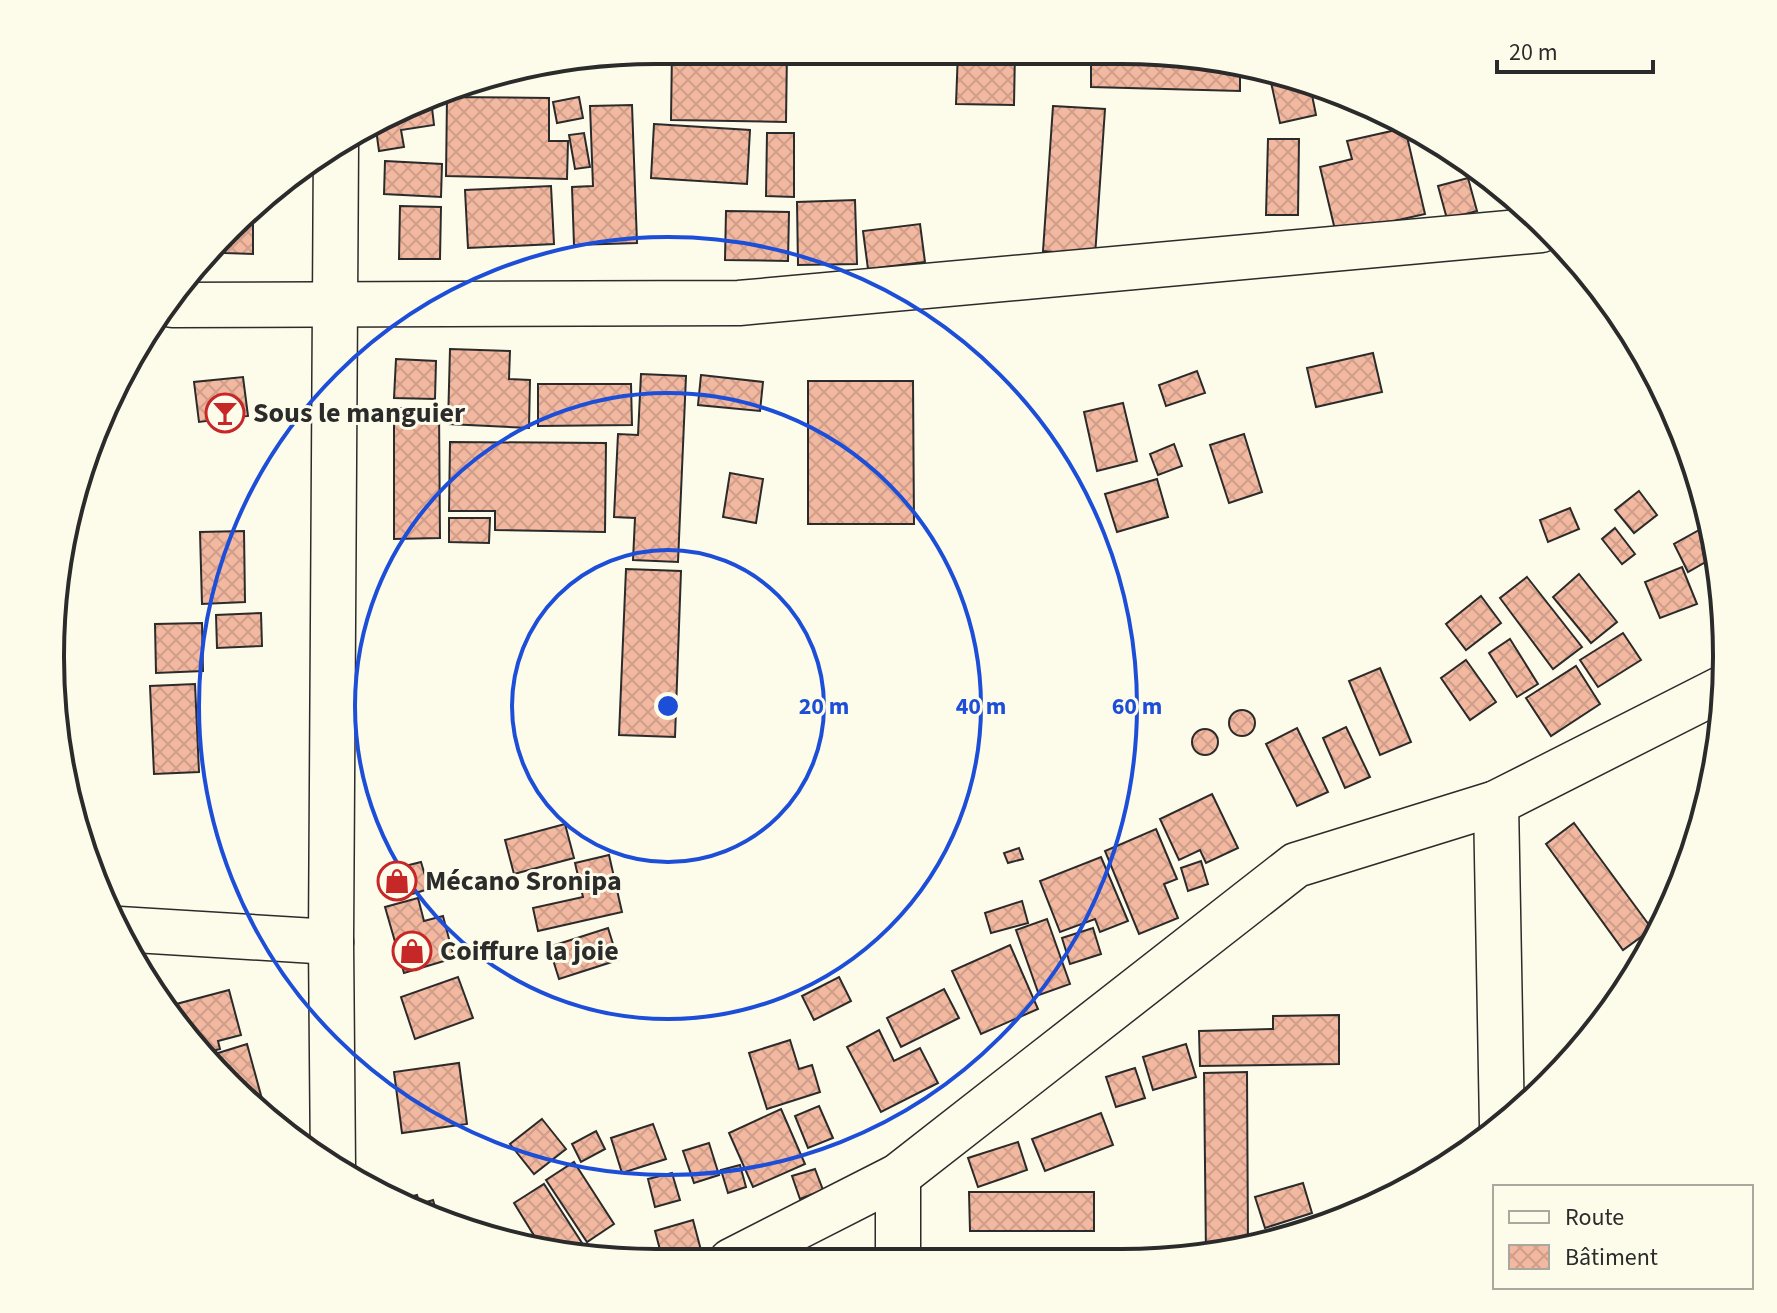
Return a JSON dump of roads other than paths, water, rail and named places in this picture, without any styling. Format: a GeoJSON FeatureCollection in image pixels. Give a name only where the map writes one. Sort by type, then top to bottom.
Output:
{"type":"FeatureCollection","features":[{"type":"Feature","properties":{"kind":"street"},"geometry":{"type":"LineString","coordinates":[[333,1153],[331,942],[336,158]]}},
{"type":"Feature","properties":{"kind":"street"},"geometry":{"type":"LineString","coordinates":[[180,305],[739,303],[1532,231]]}},
{"type":"Feature","properties":{"kind":"street"},"geometry":{"type":"LineString","coordinates":[[755,1249],[898,1176],[1296,865],[1496,803],[1712,694]]}},
{"type":"Feature","properties":{"kind":"street"},"geometry":{"type":"LineString","coordinates":[[1496,803],[1502,1110]]}},
{"type":"Feature","properties":{"kind":"street"},"geometry":{"type":"LineString","coordinates":[[131,930],[331,942]]}},
{"type":"Feature","properties":{"kind":"street"},"geometry":{"type":"LineString","coordinates":[[898,1176],[898,1249]]}},
{"type":"Feature","properties":{"kind":"place","name":"Sous le manguier"},"geometry":{"type":"Point","coordinates":[225,413]}},
{"type":"Feature","properties":{"kind":"place","name":"Mécano Sronipa"},"geometry":{"type":"Point","coordinates":[397,881]}},
{"type":"Feature","properties":{"kind":"place","name":"Coiffure la joie"},"geometry":{"type":"Point","coordinates":[412,951]}}]}
